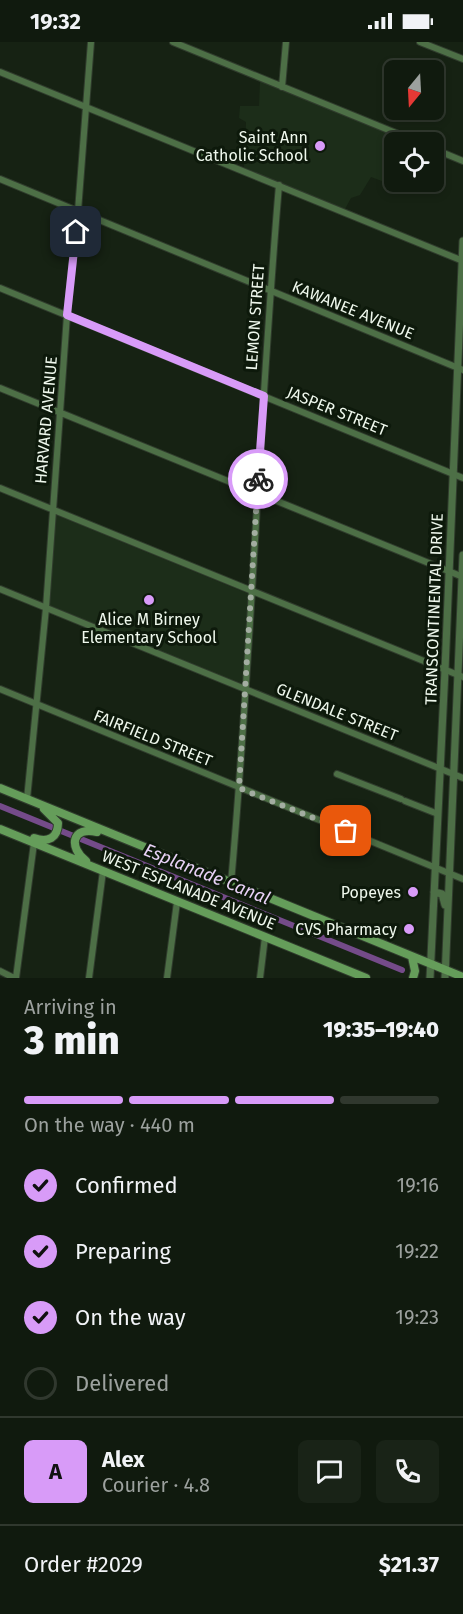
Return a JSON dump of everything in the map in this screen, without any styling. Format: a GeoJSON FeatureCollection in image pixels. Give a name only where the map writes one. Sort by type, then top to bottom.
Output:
{"type":"FeatureCollection","features":[{"type":"Feature","properties":{"kind":"main road","name":"WEST ESPLANADE AVENUE"},"geometry":{"type":"LineString","coordinates":[[0,788],[430,964],[445,974],[463,977]]}},
{"type":"Feature","properties":{"kind":"main road"},"geometry":{"type":"LineString","coordinates":[[0,827],[41,840],[53,838],[58,823],[32,801]]}},
{"type":"Feature","properties":{"kind":"main road","name":"WEST ESPLANADE AVENUE"},"geometry":{"type":"LineString","coordinates":[[0,827],[265,937],[349,975],[366,978]]}},
{"type":"Feature","properties":{"kind":"main road"},"geometry":{"type":"LineString","coordinates":[[93,867],[75,849],[73,844],[78,834],[91,830],[118,836]]}},
{"type":"Feature","properties":{"kind":"main road"},"geometry":{"type":"LineString","coordinates":[[412,957],[415,971],[413,978]]}},
{"type":"Feature","properties":{"kind":"street","name":"HARVARD AVENUE"},"geometry":{"type":"LineString","coordinates":[[32,801],[37,704],[67,315],[78,211],[91,42]]}},
{"type":"Feature","properties":{"kind":"street"},"geometry":{"type":"LineString","coordinates":[[173,42],[393,132]]}},
{"type":"Feature","properties":{"kind":"street"},"geometry":{"type":"LineString","coordinates":[[282,87],[286,42]]}},
{"type":"Feature","properties":{"kind":"street"},"geometry":{"type":"LineString","coordinates":[[420,42],[463,59]]}},
{"type":"Feature","properties":{"kind":"street"},"geometry":{"type":"LineString","coordinates":[[0,72],[463,261]]}},
{"type":"Feature","properties":{"kind":"street"},"geometry":{"type":"LineString","coordinates":[[444,153],[463,161]]}},
{"type":"Feature","properties":{"kind":"street","name":"KAWANEE AVENUE"},"geometry":{"type":"LineString","coordinates":[[0,179],[460,369]]}},
{"type":"Feature","properties":{"kind":"street","name":"LEMON STREET"},"geometry":{"type":"LineString","coordinates":[[231,882],[279,185]]}},
{"type":"Feature","properties":{"kind":"street","name":"TRANSCONTINENTAL DRIVE"},"geometry":{"type":"LineString","coordinates":[[430,978],[453,474],[460,369],[463,241]]}},
{"type":"Feature","properties":{"kind":"street","name":"JASPER STREET"},"geometry":{"type":"LineString","coordinates":[[0,288],[463,478]]}},
{"type":"Feature","properties":{"kind":"street"},"geometry":{"type":"LineString","coordinates":[[0,388],[462,577]]}},
{"type":"Feature","properties":{"kind":"street"},"geometry":{"type":"LineString","coordinates":[[0,488],[460,676]]}},
{"type":"Feature","properties":{"kind":"street","name":"TRANSCONTINENTAL DRIVE"},"geometry":{"type":"LineString","coordinates":[[445,974],[460,676],[463,555]]}},
{"type":"Feature","properties":{"kind":"street","name":"GLENDALE STREET"},"geometry":{"type":"LineString","coordinates":[[0,589],[463,778]]}},
{"type":"Feature","properties":{"kind":"street","name":"FAIRFIELD STREET"},"geometry":{"type":"LineString","coordinates":[[0,689],[463,879]]}},
{"type":"Feature","properties":{"kind":"street"},"geometry":{"type":"LineString","coordinates":[[337,774],[438,814]]}},
{"type":"Feature","properties":{"kind":"street"},"geometry":{"type":"LineString","coordinates":[[0,971],[15,978],[34,843]]}},
{"type":"Feature","properties":{"kind":"street"},"geometry":{"type":"LineString","coordinates":[[89,978],[102,871]]}},
{"type":"Feature","properties":{"kind":"street"},"geometry":{"type":"LineString","coordinates":[[434,892],[442,894],[444,905],[448,910]]}},
{"type":"Feature","properties":{"kind":"street"},"geometry":{"type":"LineString","coordinates":[[167,978],[177,902]]}},
{"type":"Feature","properties":{"kind":"street"},"geometry":{"type":"LineString","coordinates":[[260,978],[265,937]]}},
{"type":"Feature","properties":{"kind":"shaded area","name":"Saint Ann Catholic School"},"geometry":{"type":"Polygon","coordinates":[[[260,81],[384,132],[384,182],[371,177],[360,195],[351,198],[345,209],[244,168],[246,122],[239,118],[240,106],[259,106],[260,81]]]}},
{"type":"Feature","properties":{"kind":"shaded area","name":"Alice M Birney Elementary School"},"geometry":{"type":"Polygon","coordinates":[[[56,515],[249,594],[243,685],[49,605],[56,515]]]}},
{"type":"Feature","properties":{"kind":"waterway","name":"Esplanade Canal"},"geometry":{"type":"LineString","coordinates":[[0,806],[402,970]]}},
{"type":"Feature","properties":{"kind":"way so far"},"geometry":{"type":"LineString","coordinates":[[258,479],[239,788],[346,831]]}},
{"type":"Feature","properties":{"kind":"place","name":"Saint Ann Catholic School"},"geometry":{"type":"Point","coordinates":[320,146]}},
{"type":"Feature","properties":{"kind":"place","name":"Alice M Birney Elementary School"},"geometry":{"type":"Point","coordinates":[149,600]}},
{"type":"Feature","properties":{"kind":"place","name":"Popeyes"},"geometry":{"type":"Point","coordinates":[413,892]}},
{"type":"Feature","properties":{"kind":"place","name":"CVS Pharmacy"},"geometry":{"type":"Point","coordinates":[409,929]}},
{"type":"Feature","properties":{"kind":"route"},"geometry":{"type":"LineString","coordinates":[[76,232],[67,315],[264,396],[258,479]]}}]}
